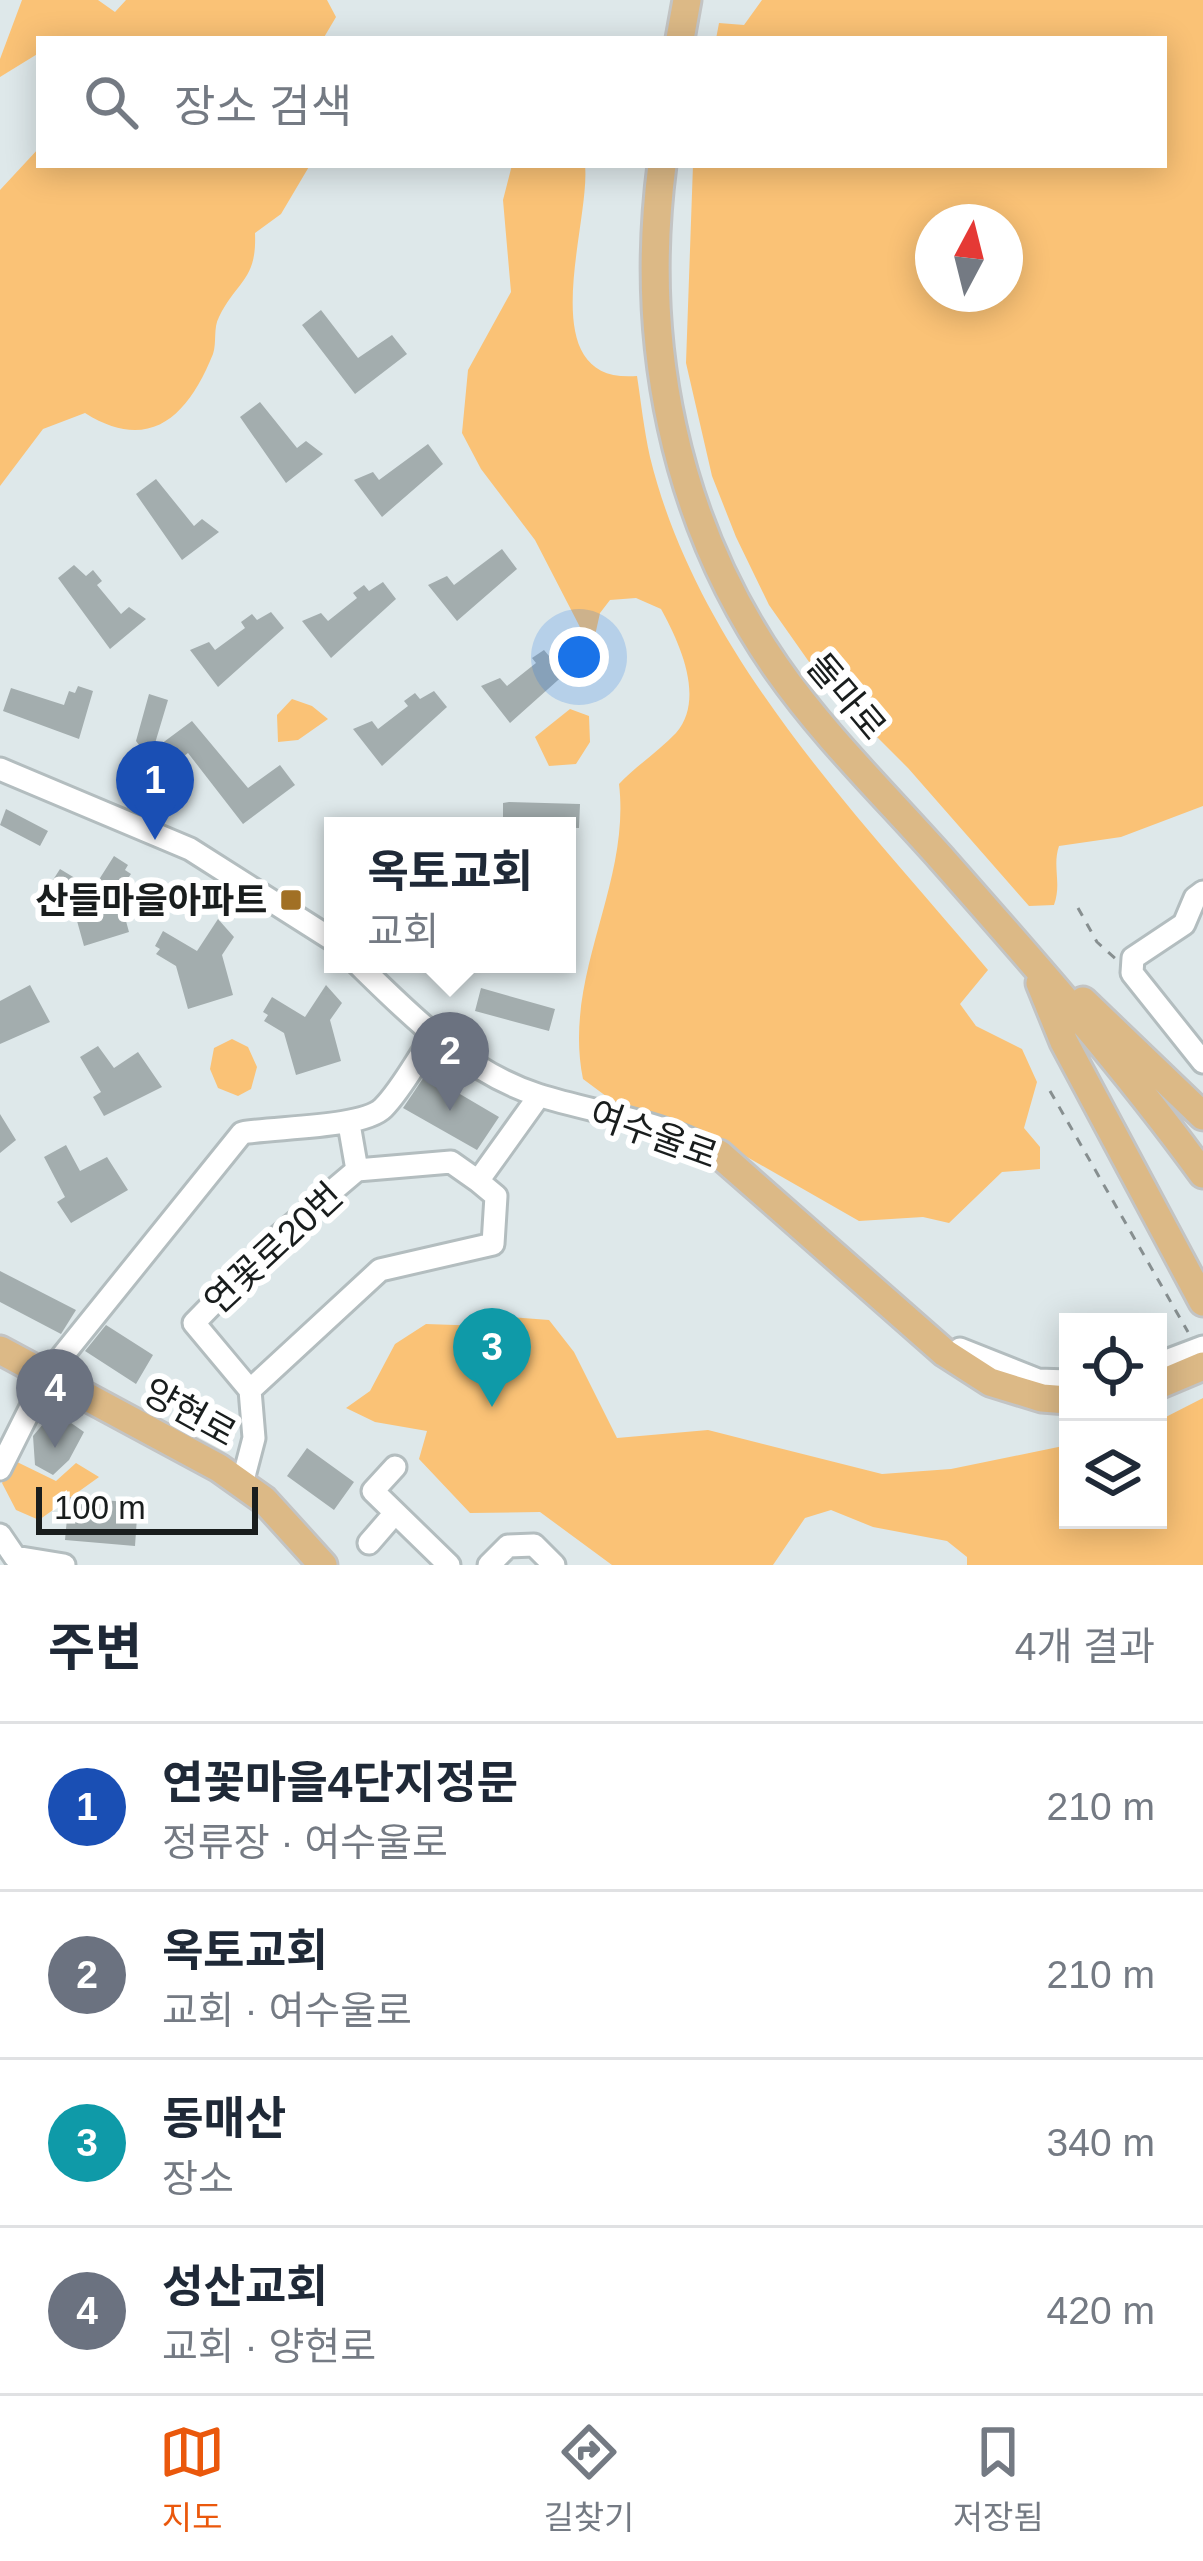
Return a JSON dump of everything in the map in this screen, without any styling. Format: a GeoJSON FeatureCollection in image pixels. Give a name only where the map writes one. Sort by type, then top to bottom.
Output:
{"type":"FeatureCollection","features":[{"type":"Feature","properties":{"kind":"main road"},"geometry":{"type":"LineString","coordinates":[[681,36],[687,0]]}},
{"type":"Feature","properties":{"kind":"main road","name":"돌마로"},"geometry":{"type":"LineString","coordinates":[[662,168],[657,349],[674,448],[719,563],[753,630],[802,702],[1029,957],[1203,1174]]}},
{"type":"Feature","properties":{"kind":"main road"},"geometry":{"type":"LineString","coordinates":[[1029,957],[1203,1116]]}},
{"type":"Feature","properties":{"kind":"main road"},"geometry":{"type":"LineString","coordinates":[[1029,957],[1064,1042],[1203,1302]]}},
{"type":"Feature","properties":{"kind":"main road"},"geometry":{"type":"LineString","coordinates":[[719,1154],[945,1353],[990,1382],[1059,1399]]}},
{"type":"Feature","properties":{"kind":"main road","name":"양현로"},"geometry":{"type":"LineString","coordinates":[[0,1350],[242,1484],[323,1565]]}},
{"type":"Feature","properties":{"kind":"main road"},"geometry":{"type":"LineString","coordinates":[[1167,1378],[1202,1354]]}},
{"type":"Feature","properties":{"kind":"street"},"geometry":{"type":"LineString","coordinates":[[0,769],[190,849],[324,934]]}},
{"type":"Feature","properties":{"kind":"street"},"geometry":{"type":"LineString","coordinates":[[1203,892],[1195,898],[1184,924],[1133,958],[1132,973],[1203,1062]]}},
{"type":"Feature","properties":{"kind":"street","name":"여수울로"},"geometry":{"type":"LineString","coordinates":[[367,973],[433,1037],[539,1096],[628,1118],[719,1154],[967,1354],[1038,1380],[1059,1381]]}},
{"type":"Feature","properties":{"kind":"street"},"geometry":{"type":"LineString","coordinates":[[0,1469],[47,1375],[242,1133],[292,1124],[349,1124],[380,1111],[433,1037]]}},
{"type":"Feature","properties":{"kind":"street"},"geometry":{"type":"LineString","coordinates":[[478,1181],[539,1096]]}},
{"type":"Feature","properties":{"kind":"street","name":"연꽃로20번"},"geometry":{"type":"LineString","coordinates":[[250,1390],[194,1323],[279,1236],[357,1170],[349,1124]]}},
{"type":"Feature","properties":{"kind":"street"},"geometry":{"type":"LineString","coordinates":[[242,1484],[254,1438],[250,1390],[380,1270],[493,1244],[496,1196],[451,1162],[357,1170]]}},
{"type":"Feature","properties":{"kind":"street"},"geometry":{"type":"LineString","coordinates":[[1167,1362],[1202,1354]]}},
{"type":"Feature","properties":{"kind":"street"},"geometry":{"type":"LineString","coordinates":[[394,1467],[373,1491],[449,1565]]}},
{"type":"Feature","properties":{"kind":"street"},"geometry":{"type":"LineString","coordinates":[[369,1543],[394,1513]]}},
{"type":"Feature","properties":{"kind":"street"},"geometry":{"type":"LineString","coordinates":[[489,1565],[508,1546],[534,1545],[554,1565]]}},
{"type":"Feature","properties":{"kind":"street"},"geometry":{"type":"LineString","coordinates":[[5,1549],[15,1557],[64,1565]]}},
{"type":"Feature","properties":{"kind":"path"},"geometry":{"type":"LineString","coordinates":[[1078,908],[1097,942],[1132,973]]}},
{"type":"Feature","properties":{"kind":"path"},"geometry":{"type":"LineString","coordinates":[[1050,1091],[1094,1175],[1202,1354]]}},
{"type":"Feature","properties":{"kind":"shaded area"},"geometry":{"type":"Polygon","coordinates":[[[22,0],[98,0],[115,12],[126,0],[327,0],[336,17],[325,36],[36,36],[36,55],[0,77],[0,59],[22,0]]]}},
{"type":"Feature","properties":{"kind":"shaded area"},"geometry":{"type":"Polygon","coordinates":[[[762,0],[1203,0],[1203,806],[1121,837],[1059,846],[1054,905],[1029,906],[908,768],[826,686],[769,605],[712,476],[686,363],[693,168],[1167,168],[1167,36],[717,36],[719,23],[744,25],[762,0]]]}},
{"type":"Feature","properties":{"kind":"shaded area"},"geometry":{"type":"Polygon","coordinates":[[[36,151],[36,168],[308,168],[281,214],[255,233],[249,271],[219,317],[213,354],[179,411],[147,429],[108,425],[85,413],[43,429],[0,486],[0,190],[36,151]]]}},
{"type":"Feature","properties":{"kind":"shaded area"},"geometry":{"type":"Polygon","coordinates":[[[511,168],[585,168],[573,296],[575,329],[584,355],[604,372],[637,376],[650,457],[673,530],[705,600],[789,731],[988,970],[960,1004],[976,1026],[1022,1049],[1037,1082],[1024,1128],[1040,1147],[1040,1169],[1002,1172],[949,1223],[923,1217],[859,1221],[740,1153],[618,1105],[583,1079],[581,1004],[615,858],[619,784],[676,733],[685,719],[689,687],[682,654],[661,609],[636,598],[610,600],[600,613],[594,640],[582,631],[535,540],[481,469],[462,433],[468,370],[511,292],[503,200],[511,168]]]}},
{"type":"Feature","properties":{"kind":"shaded area"},"geometry":{"type":"Polygon","coordinates":[[[292,699],[328,719],[298,740],[278,742],[277,715],[292,699]]]}},
{"type":"Feature","properties":{"kind":"shaded area"},"geometry":{"type":"Polygon","coordinates":[[[570,709],[589,716],[590,742],[576,764],[549,766],[535,737],[570,709]]]}},
{"type":"Feature","properties":{"kind":"shaded area"},"geometry":{"type":"Polygon","coordinates":[[[232,1039],[248,1047],[257,1067],[251,1089],[238,1096],[218,1088],[210,1069],[214,1048],[232,1039]]]}},
{"type":"Feature","properties":{"kind":"shaded area"},"geometry":{"type":"Polygon","coordinates":[[[510,1317],[549,1320],[574,1352],[617,1438],[708,1430],[882,1474],[951,1469],[1059,1447],[1059,1529],[1167,1529],[1167,1416],[1203,1398],[1203,1565],[967,1565],[967,1557],[947,1541],[873,1527],[831,1510],[805,1518],[773,1565],[612,1565],[540,1512],[470,1513],[419,1459],[427,1431],[375,1422],[346,1408],[370,1391],[395,1344],[426,1324],[484,1326],[510,1317]]]}},
{"type":"Feature","properties":{"kind":"shaded area"},"geometry":{"type":"Polygon","coordinates":[[[15,1461],[56,1481],[76,1463],[99,1477],[39,1520],[16,1510],[2,1483],[15,1461]]]}},
{"type":"Feature","properties":{"kind":"building"},"geometry":{"type":"Polygon","coordinates":[[[321,310],[358,358],[392,335],[407,354],[355,394],[302,325],[321,310]]]}},
{"type":"Feature","properties":{"kind":"building"},"geometry":{"type":"Polygon","coordinates":[[[260,402],[297,448],[306,441],[323,454],[286,483],[240,417],[260,402]]]}},
{"type":"Feature","properties":{"kind":"building"},"geometry":{"type":"Polygon","coordinates":[[[428,444],[443,464],[382,517],[354,480],[373,472],[379,480],[428,444]]]}},
{"type":"Feature","properties":{"kind":"building"},"geometry":{"type":"Polygon","coordinates":[[[156,479],[194,526],[202,519],[219,532],[182,560],[136,494],[156,479]]]}},
{"type":"Feature","properties":{"kind":"building"},"geometry":{"type":"Polygon","coordinates":[[[502,549],[517,569],[457,621],[428,585],[447,576],[454,585],[502,549]]]}},
{"type":"Feature","properties":{"kind":"building"},"geometry":{"type":"Polygon","coordinates":[[[74,565],[86,576],[93,570],[102,581],[97,585],[121,614],[129,607],[146,619],[110,649],[58,578],[74,565]]]}},
{"type":"Feature","properties":{"kind":"building"},"geometry":{"type":"Polygon","coordinates":[[[383,582],[396,599],[331,658],[302,621],[321,613],[328,621],[357,598],[353,593],[364,585],[369,591],[383,582]]]}},
{"type":"Feature","properties":{"kind":"building"},"geometry":{"type":"Polygon","coordinates":[[[271,612],[284,628],[218,687],[190,650],[209,642],[215,650],[245,628],[241,622],[252,614],[257,620],[271,612]]]}},
{"type":"Feature","properties":{"kind":"building"},"geometry":{"type":"Polygon","coordinates":[[[563,647],[576,664],[510,723],[481,686],[500,678],[507,686],[536,663],[532,658],[544,650],[549,656],[563,647]]]}},
{"type":"Feature","properties":{"kind":"building"},"geometry":{"type":"Polygon","coordinates":[[[78,686],[93,691],[79,739],[3,711],[11,688],[64,705],[69,691],[75,693],[78,686]]]}},
{"type":"Feature","properties":{"kind":"building"},"geometry":{"type":"Polygon","coordinates":[[[434,691],[447,707],[382,766],[353,729],[372,721],[378,729],[408,706],[404,701],[415,693],[420,699],[434,691]]]}},
{"type":"Feature","properties":{"kind":"building"},"geometry":{"type":"Polygon","coordinates":[[[149,694],[168,700],[153,750],[192,721],[248,788],[280,765],[295,785],[243,824],[188,753],[161,774],[136,741],[149,694]]]}},
{"type":"Feature","properties":{"kind":"building"},"geometry":{"type":"Polygon","coordinates":[[[503,803],[580,804],[579,828],[576,817],[503,817],[503,803]]]}},
{"type":"Feature","properties":{"kind":"building"},"geometry":{"type":"Polygon","coordinates":[[[6,809],[48,831],[40,846],[0,825],[6,809]]]}},
{"type":"Feature","properties":{"kind":"building"},"geometry":{"type":"Polygon","coordinates":[[[114,856],[128,865],[125,870],[131,874],[118,892],[129,932],[84,946],[72,903],[53,892],[56,886],[51,883],[60,869],[93,889],[114,856]]]}},
{"type":"Feature","properties":{"kind":"building"},"geometry":{"type":"Polygon","coordinates":[[[218,919],[234,937],[222,955],[233,995],[188,1009],[176,966],[156,954],[160,949],[155,946],[163,931],[197,951],[218,919]]]}},
{"type":"Feature","properties":{"kind":"building"},"geometry":{"type":"Polygon","coordinates":[[[30,985],[50,1022],[0,1044],[0,1001],[30,985]]]}},
{"type":"Feature","properties":{"kind":"building"},"geometry":{"type":"Polygon","coordinates":[[[326,985],[342,1003],[330,1020],[341,1061],[296,1075],[284,1033],[264,1021],[268,1015],[263,1012],[272,997],[305,1017],[326,985]]]}},
{"type":"Feature","properties":{"kind":"building"},"geometry":{"type":"Polygon","coordinates":[[[481,988],[555,1009],[549,1031],[475,1011],[481,988]]]}},
{"type":"Feature","properties":{"kind":"building"},"geometry":{"type":"Polygon","coordinates":[[[98,1046],[114,1068],[138,1052],[162,1087],[104,1116],[93,1097],[101,1092],[80,1057],[98,1046]]]}},
{"type":"Feature","properties":{"kind":"building"},"geometry":{"type":"Polygon","coordinates":[[[426,1074],[499,1117],[477,1150],[403,1108],[426,1074]]]}},
{"type":"Feature","properties":{"kind":"building"},"geometry":{"type":"Polygon","coordinates":[[[0,1114],[16,1140],[0,1153],[0,1114]]]}},
{"type":"Feature","properties":{"kind":"building"},"geometry":{"type":"Polygon","coordinates":[[[66,1145],[80,1171],[107,1157],[128,1190],[71,1223],[57,1202],[65,1197],[44,1157],[66,1145]]]}},
{"type":"Feature","properties":{"kind":"building"},"geometry":{"type":"Polygon","coordinates":[[[0,1271],[76,1310],[61,1334],[0,1302],[0,1271]]]}},
{"type":"Feature","properties":{"kind":"building"},"geometry":{"type":"Polygon","coordinates":[[[106,1325],[153,1355],[136,1384],[85,1351],[106,1325]]]}},
{"type":"Feature","properties":{"kind":"building"},"geometry":{"type":"Polygon","coordinates":[[[54,1411],[84,1432],[69,1460],[53,1475],[35,1465],[33,1436],[54,1411]]]}},
{"type":"Feature","properties":{"kind":"building"},"geometry":{"type":"Polygon","coordinates":[[[307,1448],[354,1482],[334,1510],[287,1476],[307,1448]]]}},
{"type":"Feature","properties":{"kind":"building"},"geometry":{"type":"Polygon","coordinates":[[[69,1497],[138,1503],[135,1546],[65,1540],[69,1497]]]}},
{"type":"Feature","properties":{"kind":"place","name":"연꽃마을4단지정문"},"geometry":{"type":"Point","coordinates":[155,840]}},
{"type":"Feature","properties":{"kind":"place","name":"산들마을아파트"},"geometry":{"type":"Point","coordinates":[291,900]}},
{"type":"Feature","properties":{"kind":"place","name":"옥토교회"},"geometry":{"type":"Point","coordinates":[450,1111]}},
{"type":"Feature","properties":{"kind":"place","name":"동매산"},"geometry":{"type":"Point","coordinates":[492,1407]}},
{"type":"Feature","properties":{"kind":"place","name":"성산교회"},"geometry":{"type":"Point","coordinates":[55,1448]}}]}
